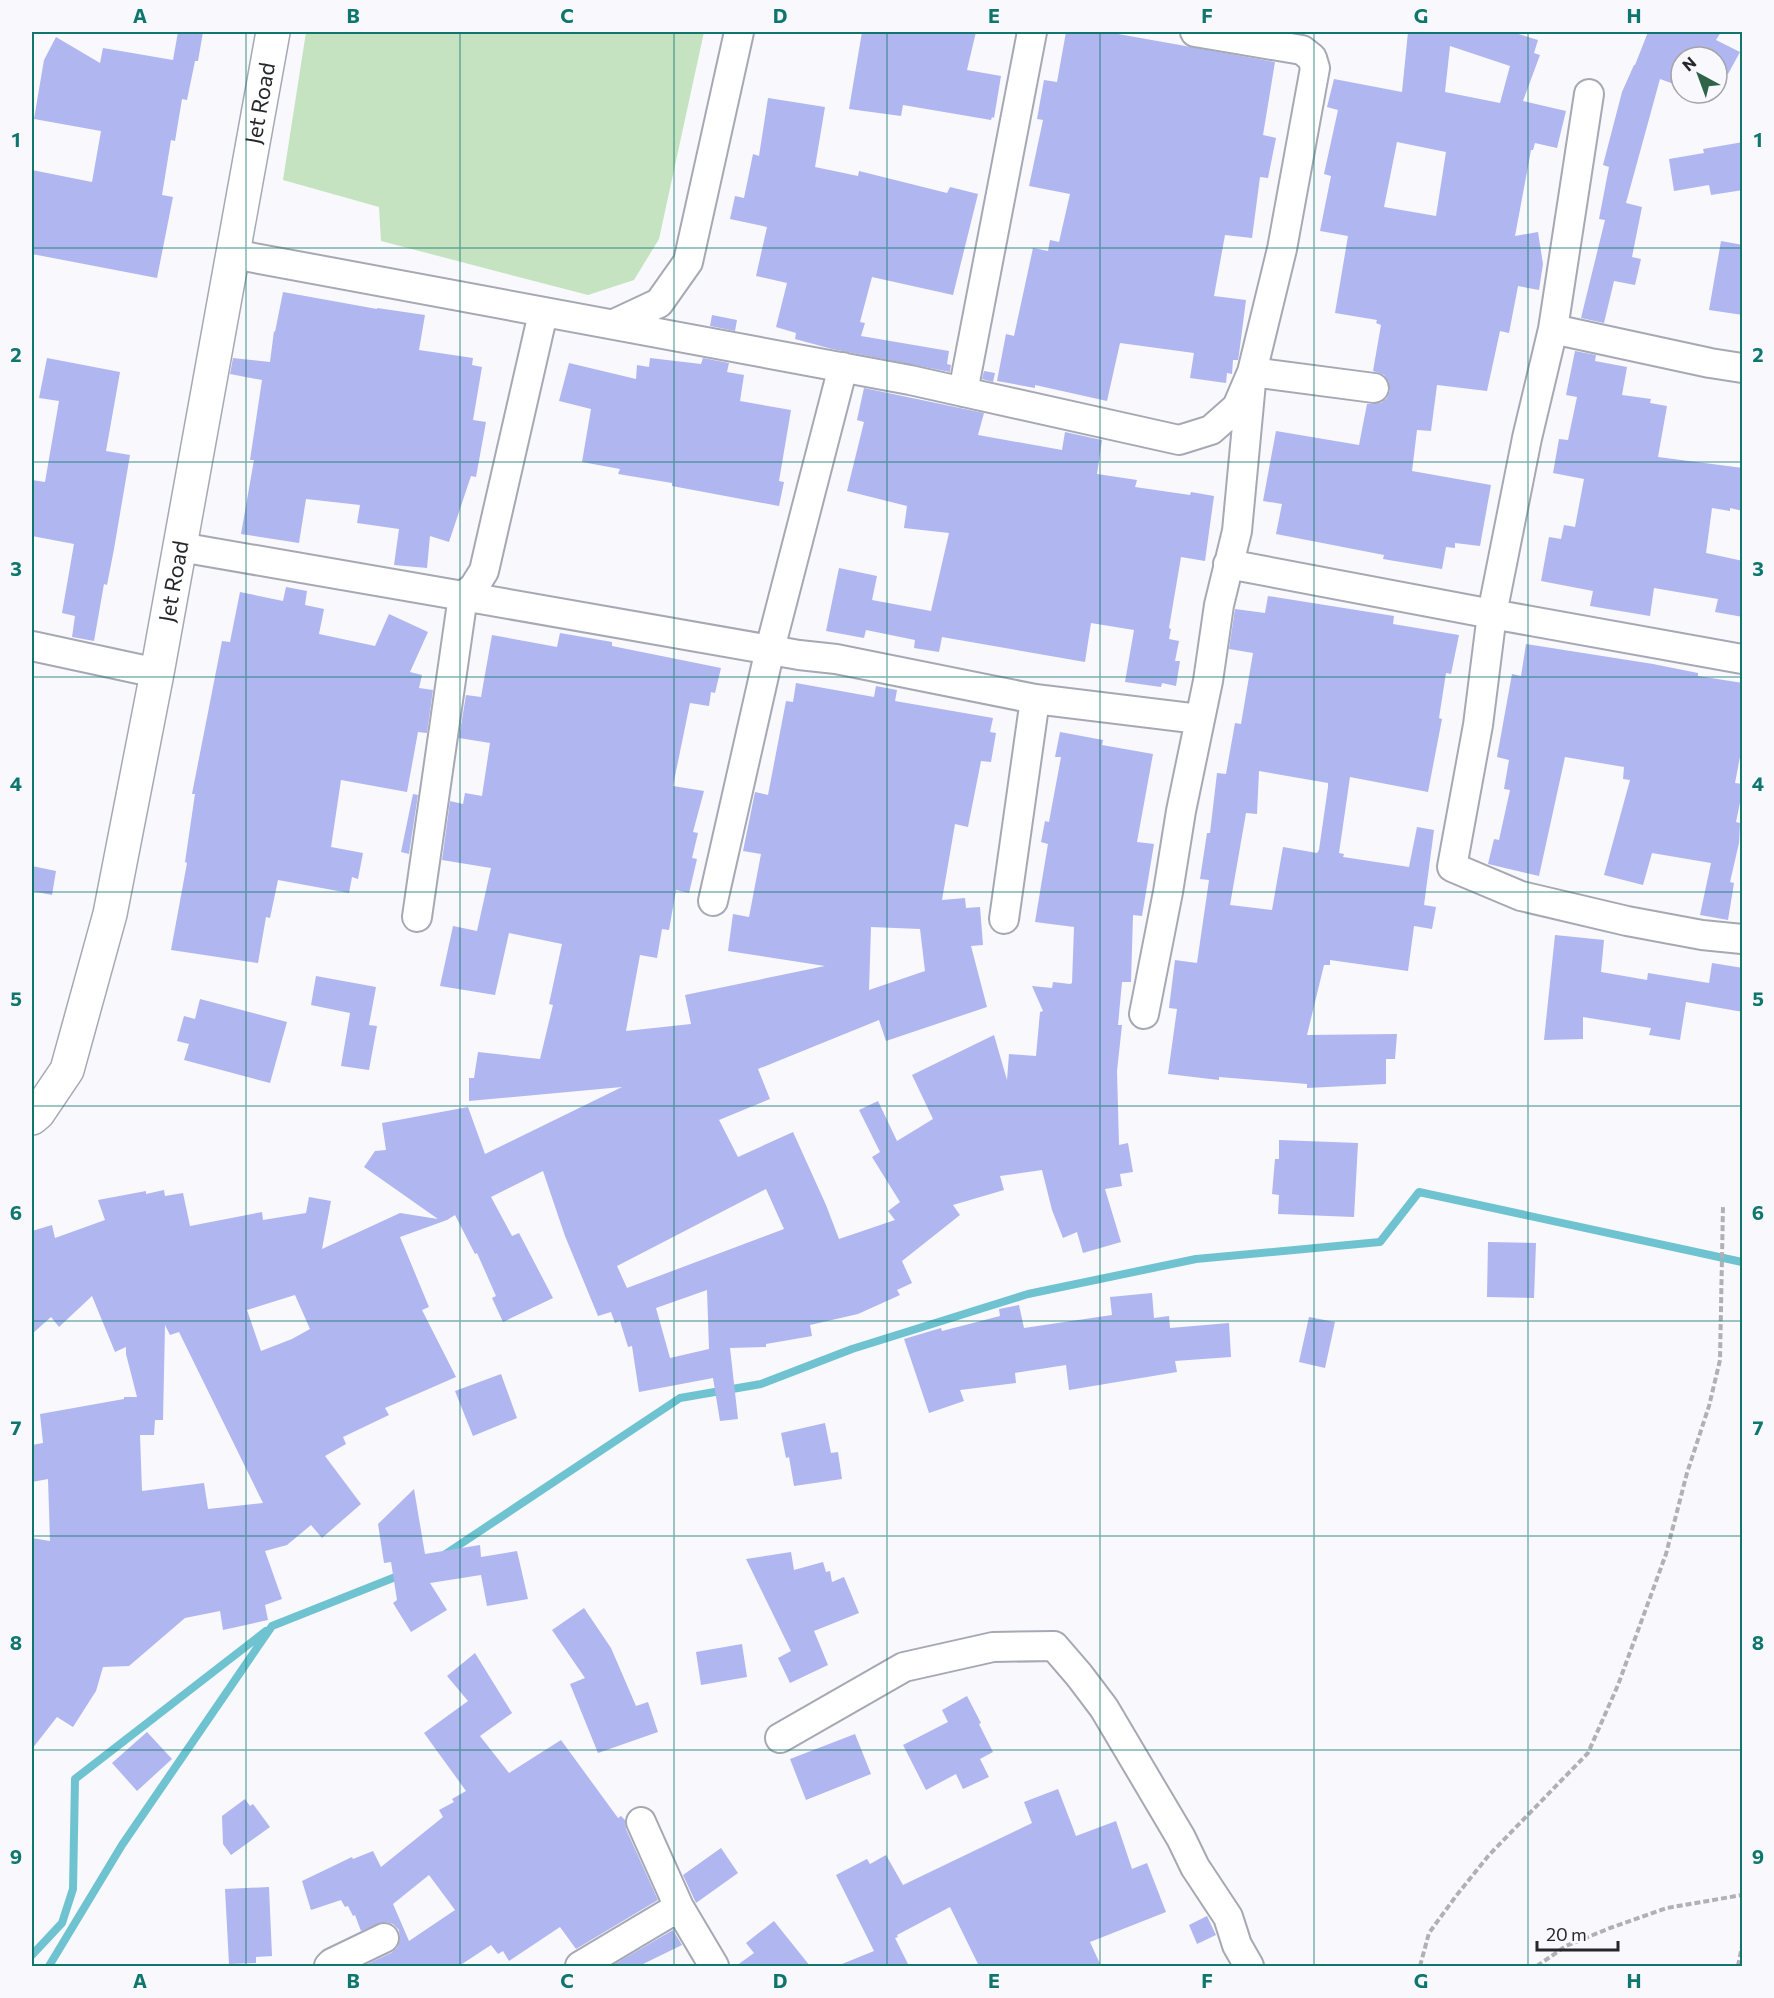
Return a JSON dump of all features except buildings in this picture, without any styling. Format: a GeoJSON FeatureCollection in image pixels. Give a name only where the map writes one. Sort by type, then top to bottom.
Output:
{"type":"FeatureCollection","features":[{"type":"Feature","properties":{"kind":"main road","name":"Jet Road"},"geometry":{"type":"LineString","coordinates":[[32,1118],[38,1113],[67,1070],[110,914],[157,673],[273,32]]}},
{"type":"Feature","properties":{"kind":"street"},"geometry":{"type":"LineString","coordinates":[[614,324],[660,303],[688,262],[739,32]]}},
{"type":"Feature","properties":{"kind":"street"},"geometry":{"type":"LineString","coordinates":[[963,392],[1032,32]]}},
{"type":"Feature","properties":{"kind":"street"},"geometry":{"type":"LineString","coordinates":[[1144,1014],[1228,564],[1237,531],[1252,372],[1282,249],[1315,68],[1312,58],[1302,50],[1195,32]]}},
{"type":"Feature","properties":{"kind":"street"},"geometry":{"type":"LineString","coordinates":[[1589,94],[1553,329],[1527,438],[1492,614],[1478,725],[1452,867],[1521,896],[1638,923],[1702,935],[1743,939]]}},
{"type":"Feature","properties":{"kind":"street"},"geometry":{"type":"LineString","coordinates":[[233,254],[843,368],[1179,440],[1211,430],[1237,407],[1252,372]]}},
{"type":"Feature","properties":{"kind":"street"},"geometry":{"type":"LineString","coordinates":[[417,917],[463,596],[474,587],[484,571],[543,313]]}},
{"type":"Feature","properties":{"kind":"street"},"geometry":{"type":"LineString","coordinates":[[1553,329],[1743,368]]}},
{"type":"Feature","properties":{"kind":"street"},"geometry":{"type":"LineString","coordinates":[[713,901],[770,649],[843,368]]}},
{"type":"Feature","properties":{"kind":"street"},"geometry":{"type":"LineString","coordinates":[[1252,372],[1374,388]]}},
{"type":"Feature","properties":{"kind":"street"},"geometry":{"type":"LineString","coordinates":[[180,548],[836,660],[1035,699],[1199,719]]}},
{"type":"Feature","properties":{"kind":"street"},"geometry":{"type":"LineString","coordinates":[[1228,564],[1743,659]]}},
{"type":"Feature","properties":{"kind":"street"},"geometry":{"type":"LineString","coordinates":[[32,646],[157,673]]}},
{"type":"Feature","properties":{"kind":"street"},"geometry":{"type":"LineString","coordinates":[[1004,919],[1035,699]]}},
{"type":"Feature","properties":{"kind":"street"},"geometry":{"type":"LineString","coordinates":[[780,1738],[904,1667],[993,1647],[1054,1646],[1104,1708],[1181,1838],[1195,1867],[1228,1917],[1237,1946],[1249,1966]]}},
{"type":"Feature","properties":{"kind":"street"},"geometry":{"type":"LineString","coordinates":[[641,1822],[679,1907],[714,1966]]}},
{"type":"Feature","properties":{"kind":"street"},"geometry":{"type":"LineString","coordinates":[[580,1966],[679,1907]]}},
{"type":"Feature","properties":{"kind":"street"},"geometry":{"type":"LineString","coordinates":[[330,1966],[384,1938]]}},
{"type":"Feature","properties":{"kind":"path"},"geometry":{"type":"LineString","coordinates":[[1420,1966],[1430,1934],[1489,1855],[1588,1753],[1618,1685],[1666,1554],[1720,1360],[1723,1206]]}},
{"type":"Feature","properties":{"kind":"path"},"geometry":{"type":"LineString","coordinates":[[1537,1966],[1566,1946],[1667,1908],[1743,1895]]}},
{"type":"Feature","properties":{"kind":"path"},"geometry":{"type":"LineString","coordinates":[[1738,1966],[1743,1946]]}},
{"type":"Feature","properties":{"kind":"green space"},"geometry":{"type":"Polygon","coordinates":[[[306,32],[704,32],[659,239],[634,280],[588,295],[381,241],[379,207],[283,180],[306,32]]]}},
{"type":"Feature","properties":{"kind":"waterway"},"geometry":{"type":"LineString","coordinates":[[444,1555],[680,1398],[761,1384],[852,1349],[1028,1294],[1196,1259],[1380,1242],[1419,1192],[1742,1262]]}},
{"type":"Feature","properties":{"kind":"waterway"},"geometry":{"type":"LineString","coordinates":[[49,1966],[122,1845],[272,1626],[403,1574]]}},
{"type":"Feature","properties":{"kind":"waterway"},"geometry":{"type":"LineString","coordinates":[[32,1955],[62,1923],[73,1889],[75,1779],[266,1631]]}}]}
